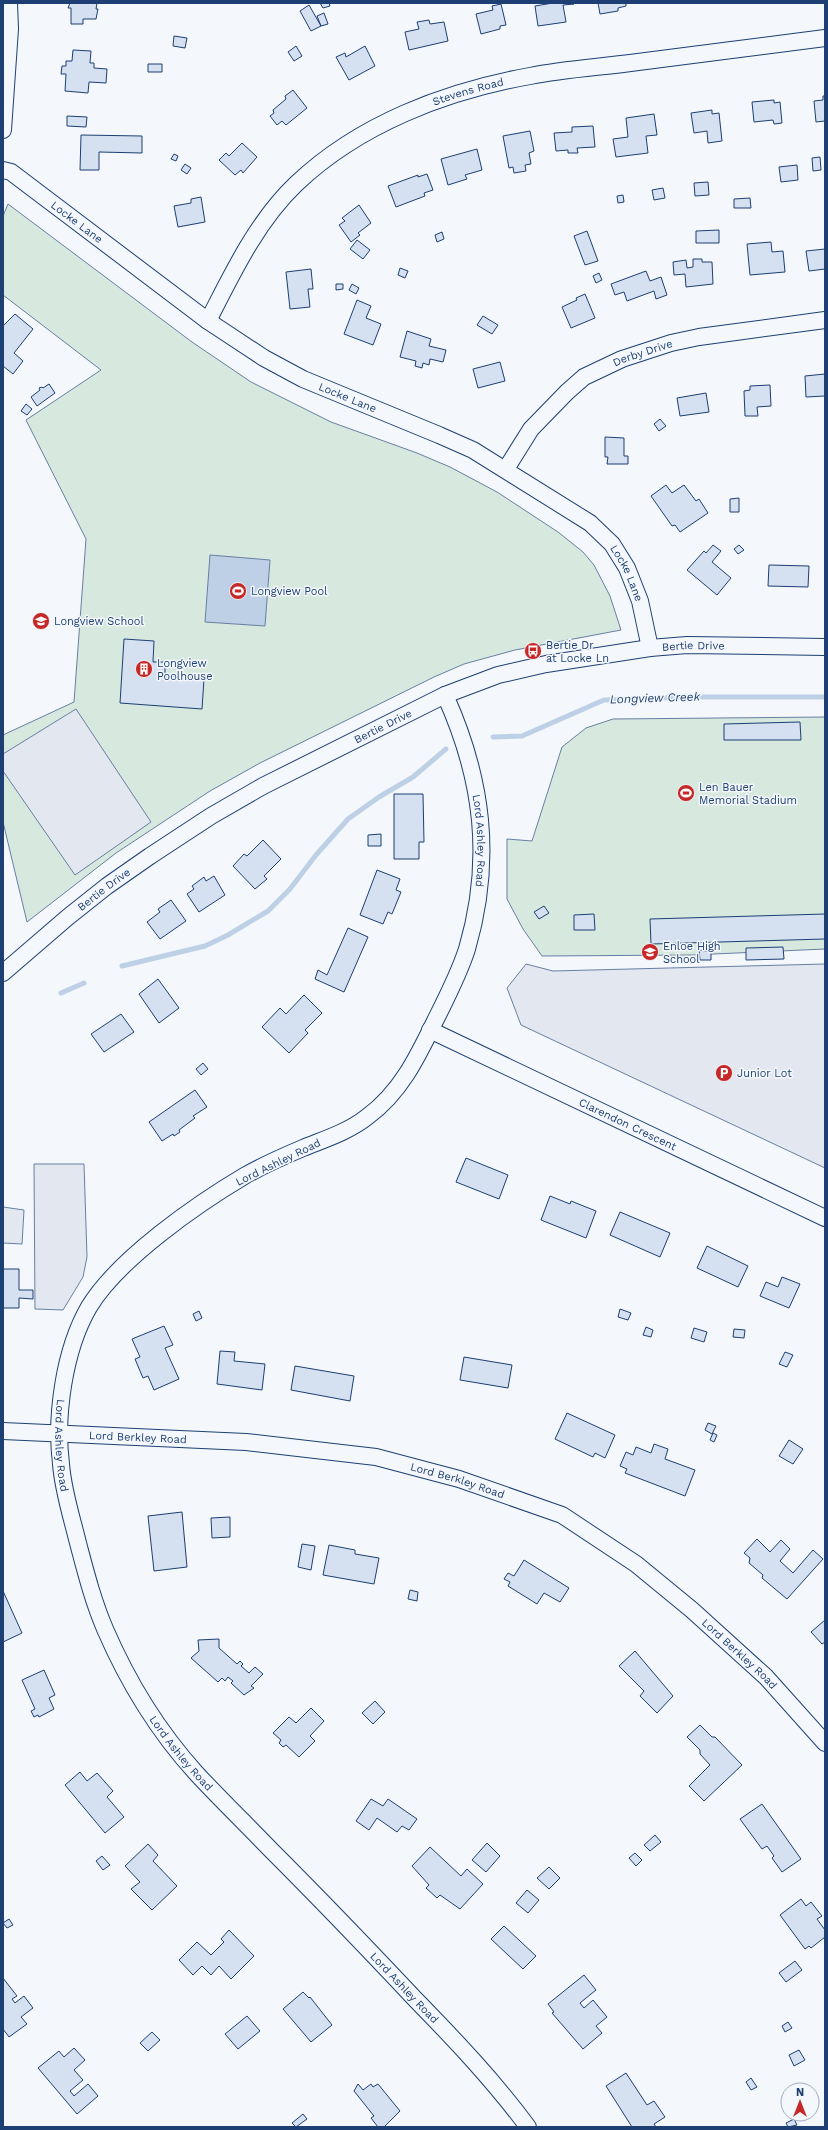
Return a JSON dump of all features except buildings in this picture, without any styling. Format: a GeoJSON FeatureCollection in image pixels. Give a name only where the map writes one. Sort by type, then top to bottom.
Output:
{"type":"FeatureCollection","features":[{"type":"Feature","properties":{"kind":"street"},"geometry":{"type":"LineString","coordinates":[[3,130],[10,29],[9,3]]}},
{"type":"Feature","properties":{"kind":"street","name":"Stevens Road"},"geometry":{"type":"LineString","coordinates":[[208,321],[233,273],[271,212],[295,185],[343,146],[396,118],[457,93],[530,76],[825,38]]}},
{"type":"Feature","properties":{"kind":"street","name":"Locke Lane"},"geometry":{"type":"LineString","coordinates":[[3,170],[11,172],[208,321],[264,358],[303,379],[439,435],[506,469],[590,523],[612,544],[626,568],[640,601],[650,648]]}},
{"type":"Feature","properties":{"kind":"street","name":"Derby Drive"},"geometry":{"type":"LineString","coordinates":[[506,469],[531,429],[568,392],[584,377],[622,359],[671,343],[699,337],[825,320]]}},
{"type":"Feature","properties":{"kind":"street","name":"Bertie Drive"},"geometry":{"type":"LineString","coordinates":[[3,973],[68,917],[107,886],[211,816],[263,786],[445,695],[498,675],[546,664],[650,648],[687,645],[825,647]]}},
{"type":"Feature","properties":{"kind":"street","name":"Lord Ashley Road"},"geometry":{"type":"LineString","coordinates":[[445,695],[465,740],[474,775],[479,802],[482,861],[475,915],[465,953],[430,1030],[408,1073],[397,1089],[363,1120],[336,1135],[299,1149],[249,1173],[178,1220],[116,1272],[89,1306],[72,1346],[63,1390],[60,1432],[61,1469],[90,1590],[106,1630],[125,1670],[143,1701],[194,1770],[471,2057],[528,2127]]}},
{"type":"Feature","properties":{"kind":"street","name":"Clarendon Crescent"},"geometry":{"type":"LineString","coordinates":[[430,1030],[825,1218]]}},
{"type":"Feature","properties":{"kind":"street","name":"Lord Berkley Road"},"geometry":{"type":"LineString","coordinates":[[3,1431],[60,1432],[246,1442],[376,1457],[459,1479],[562,1515],[636,1564],[692,1610],[766,1677],[825,1743]]}},
{"type":"Feature","properties":{"kind":"shaded area"},"geometry":{"type":"Polygon","coordinates":[[[8,204],[192,342],[251,382],[331,422],[417,453],[450,467],[497,492],[558,532],[583,552],[594,565],[610,596],[621,630],[515,650],[464,664],[434,677],[260,763],[210,791],[116,853],[27,922],[3,822],[3,735],[74,702],[86,539],[26,420],[101,370],[3,295],[3,216],[8,204]]]}},
{"type":"Feature","properties":{"kind":"shaded area"},"geometry":{"type":"Polygon","coordinates":[[[76,709],[151,822],[75,875],[3,771],[3,754],[76,709]]]}},
{"type":"Feature","properties":{"kind":"shaded area","name":"Len Bauer Memorial Stadium"},"geometry":{"type":"Polygon","coordinates":[[[825,717],[825,949],[692,955],[542,956],[523,929],[507,899],[507,839],[532,841],[562,747],[586,728],[613,719],[825,717]]]}},
{"type":"Feature","properties":{"kind":"shaded area","name":"Junior Lot"},"geometry":{"type":"Polygon","coordinates":[[[526,964],[553,971],[825,964],[825,1168],[521,1025],[507,988],[526,964]]]}},
{"type":"Feature","properties":{"kind":"shaded area"},"geometry":{"type":"Polygon","coordinates":[[[34,1164],[84,1164],[87,1257],[83,1277],[63,1310],[35,1309],[34,1164]]]}},
{"type":"Feature","properties":{"kind":"shaded area"},"geometry":{"type":"Polygon","coordinates":[[[3,1207],[24,1210],[22,1244],[3,1243],[3,1207]]]}},
{"type":"Feature","properties":{"kind":"water","name":"Longview Pool"},"geometry":{"type":"Polygon","coordinates":[[[210,555],[270,560],[265,626],[205,622],[210,555]]]}},
{"type":"Feature","properties":{"kind":"waterway","name":"Longview Creek"},"geometry":{"type":"LineString","coordinates":[[493,737],[522,736],[604,700],[688,697],[825,697]]}},
{"type":"Feature","properties":{"kind":"waterway"},"geometry":{"type":"LineString","coordinates":[[122,966],[205,946],[228,935],[268,911],[290,889],[316,855],[348,819],[379,797],[413,777],[446,749]]}},
{"type":"Feature","properties":{"kind":"waterway"},"geometry":{"type":"LineString","coordinates":[[61,993],[84,983]]}},
{"type":"Feature","properties":{"kind":"place","name":"Longview Pool"},"geometry":{"type":"Point","coordinates":[238,591]}},
{"type":"Feature","properties":{"kind":"place","name":"Longview School"},"geometry":{"type":"Point","coordinates":[41,621]}},
{"type":"Feature","properties":{"kind":"place","name":"Bertie Dr at Locke Ln"},"geometry":{"type":"Point","coordinates":[533,651]}},
{"type":"Feature","properties":{"kind":"place","name":"Longview Poolhouse"},"geometry":{"type":"Point","coordinates":[144,669]}},
{"type":"Feature","properties":{"kind":"place","name":"Len Bauer Memorial Stadium"},"geometry":{"type":"Point","coordinates":[686,793]}},
{"type":"Feature","properties":{"kind":"place","name":"Enloe High School"},"geometry":{"type":"Point","coordinates":[650,952]}},
{"type":"Feature","properties":{"kind":"place","name":"Junior Lot"},"geometry":{"type":"Point","coordinates":[724,1073]}}]}
